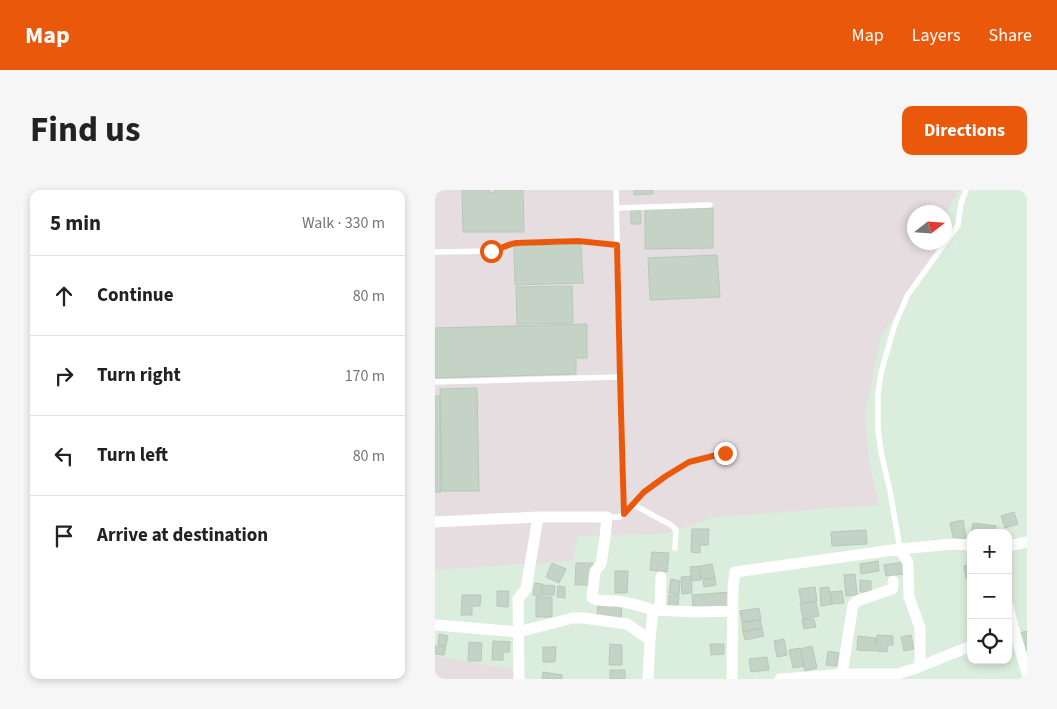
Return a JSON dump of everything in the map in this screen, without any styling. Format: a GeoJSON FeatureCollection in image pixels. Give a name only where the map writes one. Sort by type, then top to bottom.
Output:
{"type":"FeatureCollection","features":[{"type":"Feature","properties":{"kind":"street"},"geometry":{"type":"LineString","coordinates":[[435,522],[538,517],[607,517],[601,564],[595,571],[592,598],[597,600],[616,600],[656,610],[733,611]]}},
{"type":"Feature","properties":{"kind":"street"},"geometry":{"type":"LineString","coordinates":[[519,679],[518,600],[526,589],[538,517]]}},
{"type":"Feature","properties":{"kind":"street"},"geometry":{"type":"LineString","coordinates":[[1012,545],[1027,542]]}},
{"type":"Feature","properties":{"kind":"street"},"geometry":{"type":"LineString","coordinates":[[732,679],[734,573],[900,549],[953,544],[967,545]]}},
{"type":"Feature","properties":{"kind":"street"},"geometry":{"type":"LineString","coordinates":[[900,549],[908,563],[909,597],[920,628],[921,666]]}},
{"type":"Feature","properties":{"kind":"street"},"geometry":{"type":"LineString","coordinates":[[648,679],[649,640],[661,577]]}},
{"type":"Feature","properties":{"kind":"street"},"geometry":{"type":"LineString","coordinates":[[842,674],[853,605],[857,601],[892,589],[893,581]]}},
{"type":"Feature","properties":{"kind":"street"},"geometry":{"type":"LineString","coordinates":[[437,624],[518,632],[573,618],[583,618],[627,624],[649,640]]}},
{"type":"Feature","properties":{"kind":"street"},"geometry":{"type":"LineString","coordinates":[[1012,634],[1027,673]]}},
{"type":"Feature","properties":{"kind":"street"},"geometry":{"type":"LineString","coordinates":[[780,679],[842,674],[897,674],[967,648]]}},
{"type":"Feature","properties":{"kind":"lane"},"geometry":{"type":"LineString","coordinates":[[616,190],[624,514]]}},
{"type":"Feature","properties":{"kind":"lane"},"geometry":{"type":"LineString","coordinates":[[900,549],[878,429],[878,393],[881,373],[894,327],[907,296],[958,225],[961,203],[966,190]]}},
{"type":"Feature","properties":{"kind":"lane"},"geometry":{"type":"LineString","coordinates":[[617,208],[710,205]]}},
{"type":"Feature","properties":{"kind":"lane"},"geometry":{"type":"LineString","coordinates":[[435,252],[491,251],[516,243],[578,241],[617,245]]}},
{"type":"Feature","properties":{"kind":"lane"},"geometry":{"type":"LineString","coordinates":[[435,382],[620,377]]}},
{"type":"Feature","properties":{"kind":"lane"},"geometry":{"type":"LineString","coordinates":[[607,517],[620,517],[634,505],[644,492],[689,462],[725,453]]}},
{"type":"Feature","properties":{"kind":"lane"},"geometry":{"type":"LineString","coordinates":[[634,505],[671,525],[676,530],[675,548]]}},
{"type":"Feature","properties":{"kind":"shaded area"},"geometry":{"type":"Polygon","coordinates":[[[435,190],[959,190],[951,205],[907,205],[907,250],[940,250],[881,335],[865,414],[870,467],[879,505],[716,517],[664,534],[578,536],[572,561],[435,570],[435,190]]]}},
{"type":"Feature","properties":{"kind":"shaded area"},"geometry":{"type":"Polygon","coordinates":[[[435,656],[514,670],[514,679],[435,679],[435,656]]]}},
{"type":"Feature","properties":{"kind":"building"},"geometry":{"type":"Polygon","coordinates":[[[462,190],[490,190],[490,193],[495,193],[495,190],[523,190],[524,232],[463,232],[462,190]]]}},
{"type":"Feature","properties":{"kind":"building"},"geometry":{"type":"Polygon","coordinates":[[[634,190],[653,190],[653,194],[634,195],[634,190]]]}},
{"type":"Feature","properties":{"kind":"building"},"geometry":{"type":"Polygon","coordinates":[[[713,208],[713,248],[645,249],[645,209],[713,208]]]}},
{"type":"Feature","properties":{"kind":"building"},"geometry":{"type":"Polygon","coordinates":[[[631,209],[640,209],[641,224],[631,224],[631,209]]]}},
{"type":"Feature","properties":{"kind":"building"},"geometry":{"type":"Polygon","coordinates":[[[581,244],[583,283],[515,285],[514,246],[581,244]]]}},
{"type":"Feature","properties":{"kind":"building"},"geometry":{"type":"Polygon","coordinates":[[[717,255],[720,297],[650,300],[648,258],[717,255]]]}},
{"type":"Feature","properties":{"kind":"building"},"geometry":{"type":"Polygon","coordinates":[[[572,286],[573,323],[517,324],[516,287],[572,286]]]}},
{"type":"Feature","properties":{"kind":"building"},"geometry":{"type":"Polygon","coordinates":[[[587,324],[587,358],[576,358],[576,374],[435,378],[435,328],[587,324]]]}},
{"type":"Feature","properties":{"kind":"building"},"geometry":{"type":"Polygon","coordinates":[[[477,388],[479,491],[442,491],[440,389],[477,388]]]}},
{"type":"Feature","properties":{"kind":"building"},"geometry":{"type":"Polygon","coordinates":[[[435,396],[440,396],[441,492],[435,492],[435,396]]]}},
{"type":"Feature","properties":{"kind":"building"},"geometry":{"type":"Polygon","coordinates":[[[1014,512],[1018,524],[1005,528],[1001,516],[1014,512]]]}},
{"type":"Feature","properties":{"kind":"building"},"geometry":{"type":"Polygon","coordinates":[[[963,520],[966,538],[954,541],[950,523],[963,520]]]}},
{"type":"Feature","properties":{"kind":"building"},"geometry":{"type":"Polygon","coordinates":[[[973,523],[996,526],[996,529],[972,529],[973,523]]]}},
{"type":"Feature","properties":{"kind":"building"},"geometry":{"type":"Polygon","coordinates":[[[692,529],[709,529],[708,545],[700,545],[700,553],[691,552],[692,529]]]}},
{"type":"Feature","properties":{"kind":"building"},"geometry":{"type":"Polygon","coordinates":[[[866,530],[867,544],[832,546],[831,532],[866,530]]]}},
{"type":"Feature","properties":{"kind":"building"},"geometry":{"type":"Polygon","coordinates":[[[652,552],[669,553],[667,572],[650,570],[652,552]]]}},
{"type":"Feature","properties":{"kind":"building"},"geometry":{"type":"Polygon","coordinates":[[[878,561],[879,571],[861,574],[860,564],[878,561]]]}},
{"type":"Feature","properties":{"kind":"building"},"geometry":{"type":"Polygon","coordinates":[[[904,562],[905,574],[886,576],[884,565],[904,562]]]}},
{"type":"Feature","properties":{"kind":"building"},"geometry":{"type":"Polygon","coordinates":[[[552,563],[566,569],[559,583],[546,577],[552,563]]]}},
{"type":"Feature","properties":{"kind":"building"},"geometry":{"type":"Polygon","coordinates":[[[576,563],[593,563],[592,585],[575,585],[576,563]]]}},
{"type":"Feature","properties":{"kind":"building"},"geometry":{"type":"Polygon","coordinates":[[[712,564],[715,578],[702,579],[700,566],[712,564]]]}},
{"type":"Feature","properties":{"kind":"building"},"geometry":{"type":"Polygon","coordinates":[[[967,565],[967,578],[966,578],[964,566],[967,565]]]}},
{"type":"Feature","properties":{"kind":"building"},"geometry":{"type":"Polygon","coordinates":[[[699,566],[701,580],[692,581],[690,567],[699,566]]]}},
{"type":"Feature","properties":{"kind":"building"},"geometry":{"type":"Polygon","coordinates":[[[615,571],[628,571],[627,593],[615,593],[615,571]]]}},
{"type":"Feature","properties":{"kind":"building"},"geometry":{"type":"Polygon","coordinates":[[[855,574],[857,595],[846,596],[844,575],[855,574]]]}},
{"type":"Feature","properties":{"kind":"building"},"geometry":{"type":"Polygon","coordinates":[[[691,576],[692,593],[682,594],[681,577],[691,576]]]}},
{"type":"Feature","properties":{"kind":"building"},"geometry":{"type":"Polygon","coordinates":[[[715,578],[716,585],[704,587],[703,580],[715,578]]]}},
{"type":"Feature","properties":{"kind":"building"},"geometry":{"type":"Polygon","coordinates":[[[671,579],[680,581],[679,595],[669,593],[671,579]]]}},
{"type":"Feature","properties":{"kind":"building"},"geometry":{"type":"Polygon","coordinates":[[[860,580],[871,581],[871,592],[860,592],[860,580]]]}},
{"type":"Feature","properties":{"kind":"building"},"geometry":{"type":"Polygon","coordinates":[[[535,583],[542,584],[541,596],[533,595],[535,583]]]}},
{"type":"Feature","properties":{"kind":"building"},"geometry":{"type":"Polygon","coordinates":[[[543,585],[555,586],[554,595],[542,595],[543,585]]]}},
{"type":"Feature","properties":{"kind":"building"},"geometry":{"type":"Polygon","coordinates":[[[558,586],[565,587],[565,598],[557,597],[558,586]]]}},
{"type":"Feature","properties":{"kind":"building"},"geometry":{"type":"Polygon","coordinates":[[[815,587],[817,601],[801,603],[799,589],[815,587]]]}},
{"type":"Feature","properties":{"kind":"building"},"geometry":{"type":"Polygon","coordinates":[[[829,587],[832,604],[821,606],[820,588],[829,587]]]}},
{"type":"Feature","properties":{"kind":"building"},"geometry":{"type":"Polygon","coordinates":[[[497,591],[509,591],[508,607],[497,606],[497,591]]]}},
{"type":"Feature","properties":{"kind":"building"},"geometry":{"type":"Polygon","coordinates":[[[842,591],[844,603],[832,604],[830,592],[842,591]]]}},
{"type":"Feature","properties":{"kind":"building"},"geometry":{"type":"Polygon","coordinates":[[[730,592],[731,605],[693,608],[692,595],[730,592]]]}},
{"type":"Feature","properties":{"kind":"building"},"geometry":{"type":"Polygon","coordinates":[[[462,595],[481,595],[480,606],[472,606],[472,615],[461,615],[462,595]]]}},
{"type":"Feature","properties":{"kind":"building"},"geometry":{"type":"Polygon","coordinates":[[[669,595],[679,596],[678,606],[668,605],[669,595]]]}},
{"type":"Feature","properties":{"kind":"building"},"geometry":{"type":"Polygon","coordinates":[[[536,597],[552,597],[552,617],[536,617],[536,597]]]}},
{"type":"Feature","properties":{"kind":"building"},"geometry":{"type":"Polygon","coordinates":[[[816,602],[819,616],[803,619],[800,604],[816,602]]]}},
{"type":"Feature","properties":{"kind":"building"},"geometry":{"type":"Polygon","coordinates":[[[598,603],[622,604],[621,618],[597,617],[598,603]]]}},
{"type":"Feature","properties":{"kind":"building"},"geometry":{"type":"Polygon","coordinates":[[[759,608],[761,620],[742,622],[740,611],[759,608]]]}},
{"type":"Feature","properties":{"kind":"building"},"geometry":{"type":"Polygon","coordinates":[[[814,619],[816,627],[804,629],[802,620],[814,619]]]}},
{"type":"Feature","properties":{"kind":"building"},"geometry":{"type":"Polygon","coordinates":[[[760,620],[762,628],[743,632],[742,623],[760,620]]]}},
{"type":"Feature","properties":{"kind":"building"},"geometry":{"type":"Polygon","coordinates":[[[762,628],[764,636],[745,640],[743,632],[762,628]]]}},
{"type":"Feature","properties":{"kind":"building"},"geometry":{"type":"Polygon","coordinates":[[[1027,631],[1027,655],[1019,633],[1027,631]]]}},
{"type":"Feature","properties":{"kind":"building"},"geometry":{"type":"Polygon","coordinates":[[[439,634],[448,636],[446,646],[438,645],[439,634]]]}},
{"type":"Feature","properties":{"kind":"building"},"geometry":{"type":"Polygon","coordinates":[[[877,635],[893,636],[893,645],[888,645],[887,652],[876,651],[877,635]]]}},
{"type":"Feature","properties":{"kind":"building"},"geometry":{"type":"Polygon","coordinates":[[[911,635],[914,649],[904,651],[901,637],[911,635]]]}},
{"type":"Feature","properties":{"kind":"building"},"geometry":{"type":"Polygon","coordinates":[[[858,636],[876,638],[874,651],[857,650],[858,636]]]}},
{"type":"Feature","properties":{"kind":"building"},"geometry":{"type":"Polygon","coordinates":[[[784,639],[787,655],[777,657],[774,641],[784,639]]]}},
{"type":"Feature","properties":{"kind":"building"},"geometry":{"type":"Polygon","coordinates":[[[493,641],[510,642],[509,652],[503,652],[503,660],[492,660],[493,641]]]}},
{"type":"Feature","properties":{"kind":"building"},"geometry":{"type":"Polygon","coordinates":[[[469,642],[482,643],[481,661],[468,661],[469,642]]]}},
{"type":"Feature","properties":{"kind":"building"},"geometry":{"type":"Polygon","coordinates":[[[610,644],[622,645],[622,665],[609,665],[610,644]]]}},
{"type":"Feature","properties":{"kind":"building"},"geometry":{"type":"Polygon","coordinates":[[[710,644],[724,644],[724,654],[711,655],[710,644]]]}},
{"type":"Feature","properties":{"kind":"building"},"geometry":{"type":"Polygon","coordinates":[[[435,646],[446,647],[444,655],[435,654],[435,646]]]}},
{"type":"Feature","properties":{"kind":"building"},"geometry":{"type":"Polygon","coordinates":[[[812,646],[817,668],[805,671],[800,649],[812,646]]]}},
{"type":"Feature","properties":{"kind":"building"},"geometry":{"type":"Polygon","coordinates":[[[543,647],[556,647],[555,662],[543,662],[543,647]]]}},
{"type":"Feature","properties":{"kind":"building"},"geometry":{"type":"Polygon","coordinates":[[[800,648],[804,666],[793,668],[789,650],[800,648]]]}},
{"type":"Feature","properties":{"kind":"building"},"geometry":{"type":"Polygon","coordinates":[[[828,651],[839,653],[837,666],[826,665],[828,651]]]}},
{"type":"Feature","properties":{"kind":"building"},"geometry":{"type":"Polygon","coordinates":[[[767,657],[769,670],[751,672],[749,659],[767,657]]]}},
{"type":"Feature","properties":{"kind":"building"},"geometry":{"type":"Polygon","coordinates":[[[610,670],[625,670],[625,679],[610,679],[610,670]]]}},
{"type":"Feature","properties":{"kind":"building"},"geometry":{"type":"Polygon","coordinates":[[[543,672],[562,675],[562,679],[542,679],[543,672]]]}},
{"type":"Feature","properties":{"kind":"route"},"geometry":{"type":"LineString","coordinates":[[491,251],[516,243],[578,241],[617,245],[624,514],[644,492],[689,462],[725,453]]}}]}
